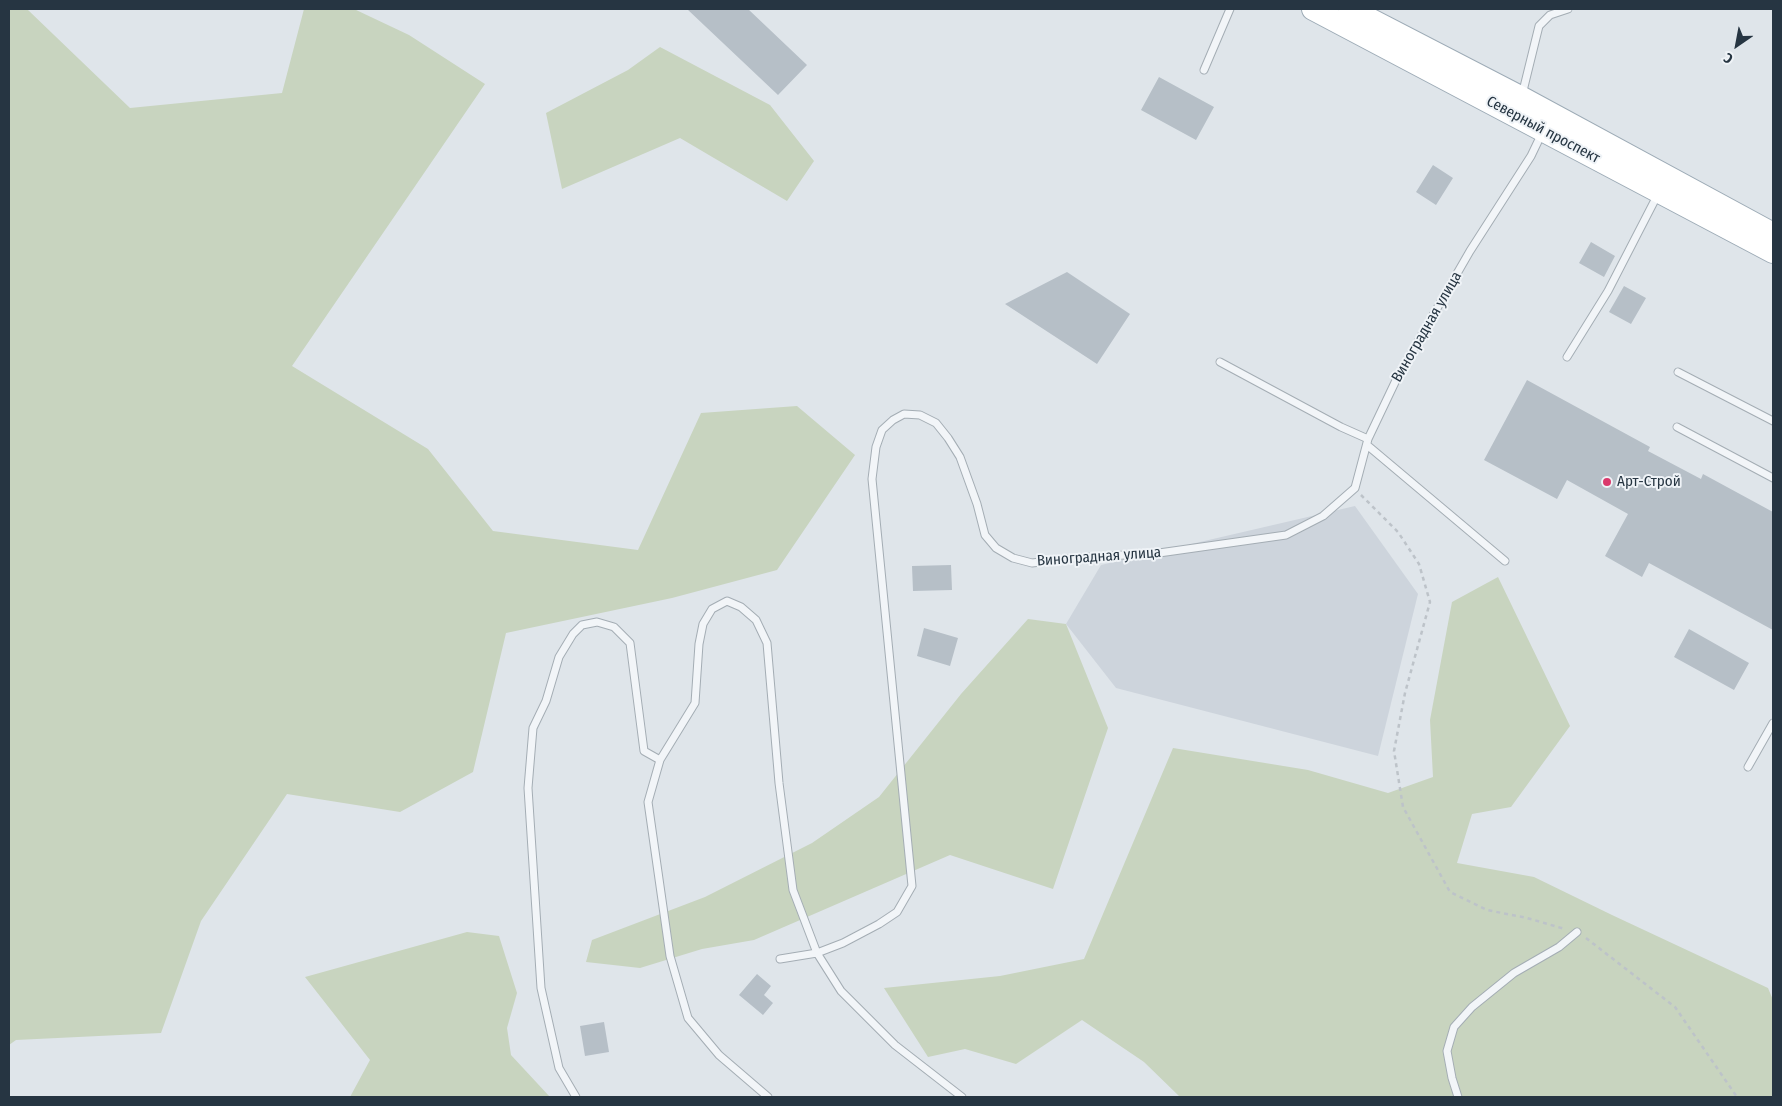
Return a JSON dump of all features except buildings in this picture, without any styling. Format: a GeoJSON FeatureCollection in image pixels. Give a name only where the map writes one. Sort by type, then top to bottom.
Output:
{"type":"FeatureCollection","features":[{"type":"Feature","properties":{"kind":"main road","name":"Северный проспект"},"geometry":{"type":"LineString","coordinates":[[1312,9],[1773,252]]}},
{"type":"Feature","properties":{"kind":"main road","name":"Северный проспект"},"geometry":{"type":"LineString","coordinates":[[1361,11],[1773,234]]}},
{"type":"Feature","properties":{"kind":"lane"},"geometry":{"type":"LineString","coordinates":[[1204,70],[1230,9]]}},
{"type":"Feature","properties":{"kind":"lane"},"geometry":{"type":"LineString","coordinates":[[1522,98],[1539,26],[1550,15],[1568,9]]}},
{"type":"Feature","properties":{"kind":"lane","name":"Виноградная улица"},"geometry":{"type":"LineString","coordinates":[[780,959],[816,953],[843,943],[879,924],[897,912],[912,886],[872,479],[876,447],[882,430],[893,420],[904,414],[920,415],[936,423],[960,457],[977,504],[985,535],[996,548],[1013,558],[1032,562],[1159,553],[1286,535],[1322,516],[1355,488],[1368,442],[1398,376],[1470,251],[1531,156],[1544,130]]}},
{"type":"Feature","properties":{"kind":"lane"},"geometry":{"type":"LineString","coordinates":[[1567,358],[1608,291],[1659,192]]}},
{"type":"Feature","properties":{"kind":"lane"},"geometry":{"type":"LineString","coordinates":[[1220,362],[1368,442],[1505,561]]}},
{"type":"Feature","properties":{"kind":"lane"},"geometry":{"type":"LineString","coordinates":[[1678,372],[1773,421]]}},
{"type":"Feature","properties":{"kind":"lane"},"geometry":{"type":"LineString","coordinates":[[1677,427],[1771,477],[1773,467]]}},
{"type":"Feature","properties":{"kind":"lane"},"geometry":{"type":"LineString","coordinates":[[768,1097],[719,1055],[688,1018],[670,956],[648,802],[660,760],[695,703],[699,644],[703,624],[712,609],[727,601],[741,607],[756,620],[766,643],[779,783],[793,890],[816,953],[841,991],[895,1045],[962,1097]]}},
{"type":"Feature","properties":{"kind":"lane"},"geometry":{"type":"LineString","coordinates":[[576,1097],[560,1068],[540,988],[528,788],[532,728],[546,701],[559,657],[573,634],[582,624],[598,622],[614,627],[630,643],[644,751],[660,760]]}},
{"type":"Feature","properties":{"kind":"lane"},"geometry":{"type":"LineString","coordinates":[[1748,767],[1773,723]]}},
{"type":"Feature","properties":{"kind":"lane"},"geometry":{"type":"LineString","coordinates":[[1458,1097],[1447,1051],[1454,1027],[1472,1007],[1514,973],[1558,947],[1577,932]]}},
{"type":"Feature","properties":{"kind":"path"},"geometry":{"type":"LineString","coordinates":[[1355,488],[1398,532],[1419,564],[1430,602],[1405,693],[1394,751],[1403,807],[1450,892],[1487,910],[1527,918],[1577,932],[1675,1007],[1737,1097]]}},
{"type":"Feature","properties":{"kind":"shaded area"},"geometry":{"type":"Polygon","coordinates":[[[1355,506],[1418,594],[1378,756],[1116,688],[1066,624],[1101,565],[1355,506]]]}},
{"type":"Feature","properties":{"kind":"green space"},"geometry":{"type":"Polygon","coordinates":[[[9,9],[28,10],[130,108],[282,93],[304,9],[354,9],[409,35],[485,84],[292,366],[428,449],[493,531],[638,550],[701,413],[797,406],[855,455],[777,570],[672,598],[506,633],[473,772],[400,812],[287,794],[201,921],[161,1033],[16,1040],[9,1045],[9,9]]]}},
{"type":"Feature","properties":{"kind":"green space"},"geometry":{"type":"Polygon","coordinates":[[[660,47],[770,105],[814,161],[787,201],[680,138],[562,189],[546,113],[628,70],[660,47]]]}},
{"type":"Feature","properties":{"kind":"green space"},"geometry":{"type":"Polygon","coordinates":[[[1498,577],[1570,726],[1511,807],[1472,814],[1457,863],[1534,877],[1768,988],[1773,1000],[1773,1097],[1180,1097],[1144,1062],[1082,1020],[1016,1064],[965,1049],[928,1057],[884,988],[1000,976],[1084,959],[1173,748],[1308,770],[1388,793],[1433,777],[1430,720],[1452,602],[1498,577]]]}},
{"type":"Feature","properties":{"kind":"green space"},"geometry":{"type":"Polygon","coordinates":[[[1028,619],[1066,624],[1108,728],[1053,889],[950,855],[754,940],[702,949],[640,968],[586,962],[592,940],[705,897],[812,843],[879,797],[961,694],[1028,619]]]}},
{"type":"Feature","properties":{"kind":"green space"},"geometry":{"type":"Polygon","coordinates":[[[467,932],[499,936],[517,993],[507,1028],[511,1055],[550,1097],[350,1097],[370,1060],[305,977],[467,932]]]}},
{"type":"Feature","properties":{"kind":"place","name":"Арт-Строй"},"geometry":{"type":"Point","coordinates":[1607,482]}}]}
